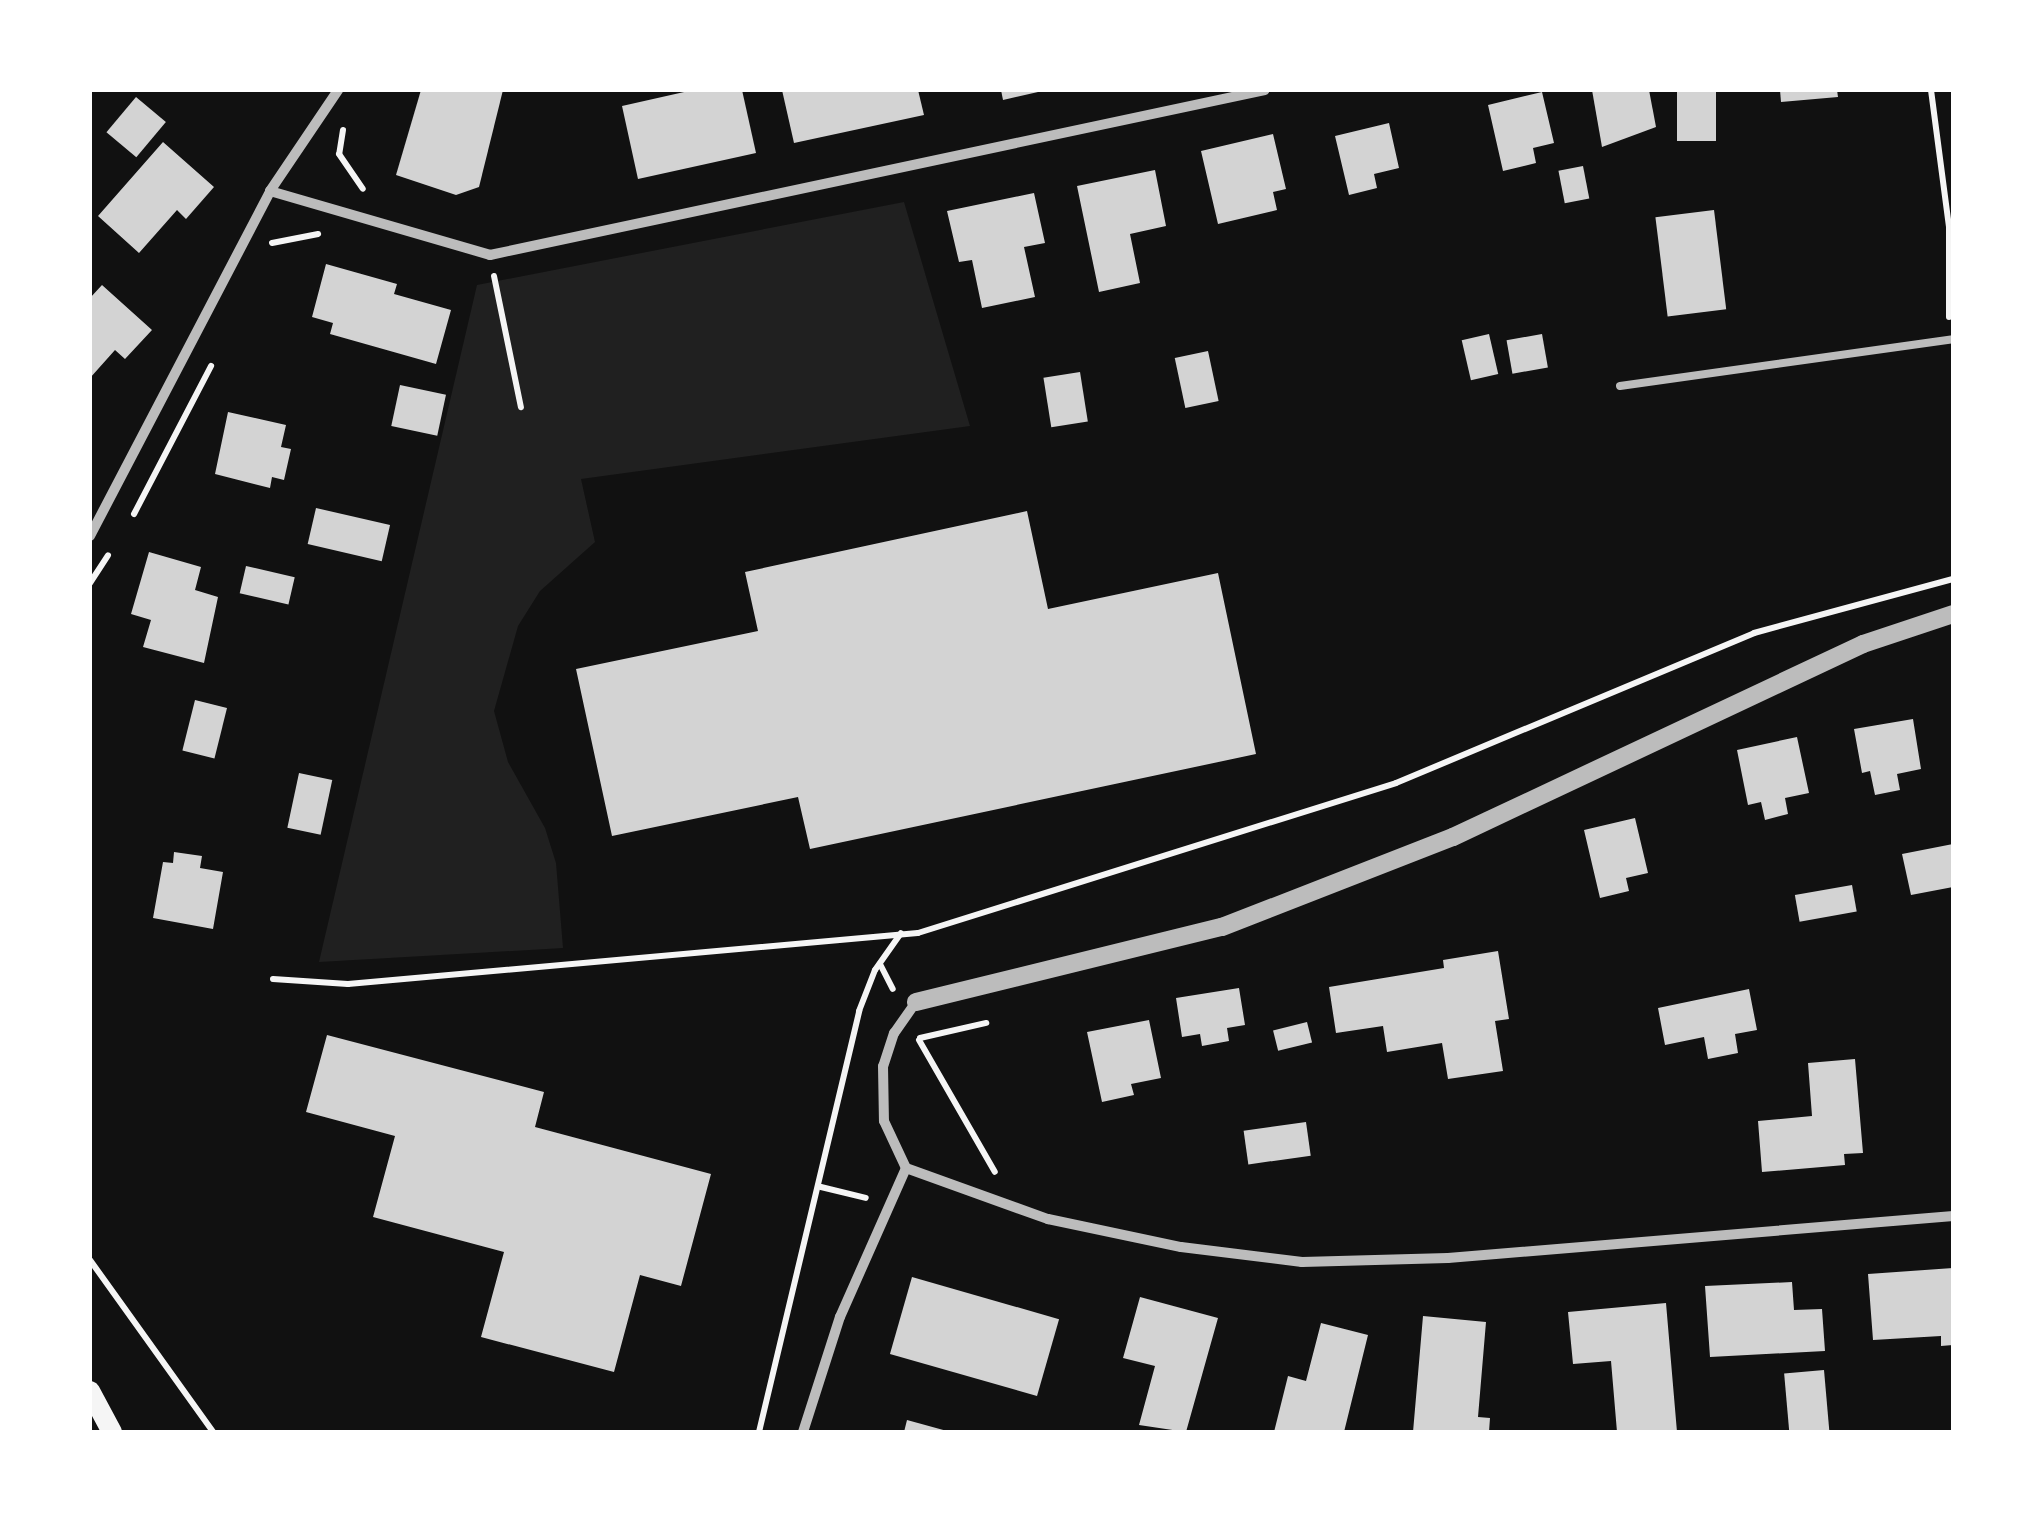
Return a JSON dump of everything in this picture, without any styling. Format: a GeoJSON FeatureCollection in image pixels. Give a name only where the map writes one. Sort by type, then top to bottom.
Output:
{"type":"FeatureCollection","features":[{"type":"Feature","properties":{"kind":"main road"},"geometry":{"type":"LineString","coordinates":[[90,1390],[112,1432]]}},
{"type":"Feature","properties":{"kind":"street"},"geometry":{"type":"LineString","coordinates":[[90,536],[270,191],[338,90]]}},
{"type":"Feature","properties":{"kind":"street"},"geometry":{"type":"LineString","coordinates":[[270,191],[490,255],[1264,90]]}},
{"type":"Feature","properties":{"kind":"street"},"geometry":{"type":"LineString","coordinates":[[1953,614],[1846,652],[1453,837],[1222,926],[916,1002],[894,1032],[883,1066],[884,1120],[906,1168],[1048,1219],[1302,1262],[1448,1258],[1953,1216]]}},
{"type":"Feature","properties":{"kind":"street"},"geometry":{"type":"LineString","coordinates":[[802,1432],[840,1317],[906,1168]]}},
{"type":"Feature","properties":{"kind":"lane"},"geometry":{"type":"LineString","coordinates":[[1620,386],[1952,339]]}},
{"type":"Feature","properties":{"kind":"path"},"geometry":{"type":"LineString","coordinates":[[1931,90],[1949,228],[1952,339]]}},
{"type":"Feature","properties":{"kind":"path"},"geometry":{"type":"LineString","coordinates":[[266,251],[272,242],[300,235],[349,236],[360,232],[369,193],[339,154],[350,113]]}},
{"type":"Feature","properties":{"kind":"path"},"geometry":{"type":"LineString","coordinates":[[490,255],[521,408]]}},
{"type":"Feature","properties":{"kind":"path"},"geometry":{"type":"LineString","coordinates":[[129,522],[217,354]]}},
{"type":"Feature","properties":{"kind":"path"},"geometry":{"type":"LineString","coordinates":[[90,583],[119,538]]}},
{"type":"Feature","properties":{"kind":"path"},"geometry":{"type":"LineString","coordinates":[[273,980],[348,984],[902,933],[1396,783],[1754,633],[1953,580]]}},
{"type":"Feature","properties":{"kind":"path"},"geometry":{"type":"LineString","coordinates":[[759,1432],[821,1186],[859,1010],[876,970],[902,933]]}},
{"type":"Feature","properties":{"kind":"path"},"geometry":{"type":"LineString","coordinates":[[986,1023],[918,1038],[996,1173]]}},
{"type":"Feature","properties":{"kind":"path"},"geometry":{"type":"LineString","coordinates":[[821,1186],[891,1204]]}},
{"type":"Feature","properties":{"kind":"path"},"geometry":{"type":"LineString","coordinates":[[90,1260],[213,1432]]}},
{"type":"Feature","properties":{"kind":"shaded area"},"geometry":{"type":"Polygon","coordinates":[[[904,202],[970,426],[581,479],[595,542],[540,591],[518,626],[494,711],[508,762],[545,828],[556,863],[563,948],[319,962],[477,285],[904,202]]]}},
{"type":"Feature","properties":{"kind":"building"},"geometry":{"type":"Polygon","coordinates":[[[421,90],[503,90],[479,187],[456,195],[396,175],[421,90]]]}},
{"type":"Feature","properties":{"kind":"building"},"geometry":{"type":"Polygon","coordinates":[[[693,90],[742,90],[756,153],[638,179],[622,106],[693,90]]]}},
{"type":"Feature","properties":{"kind":"building"},"geometry":{"type":"Polygon","coordinates":[[[782,90],[918,90],[924,115],[794,143],[782,90]]]}},
{"type":"Feature","properties":{"kind":"building"},"geometry":{"type":"Polygon","coordinates":[[[1001,90],[1038,90],[1038,92],[1003,100],[1001,90]]]}},
{"type":"Feature","properties":{"kind":"building"},"geometry":{"type":"Polygon","coordinates":[[[1592,90],[1649,90],[1656,127],[1602,147],[1592,90]]]}},
{"type":"Feature","properties":{"kind":"building"},"geometry":{"type":"Polygon","coordinates":[[[1677,90],[1716,90],[1716,141],[1677,141],[1677,90]]]}},
{"type":"Feature","properties":{"kind":"building"},"geometry":{"type":"Polygon","coordinates":[[[1780,90],[1837,90],[1838,97],[1781,102],[1780,90]]]}},
{"type":"Feature","properties":{"kind":"building"},"geometry":{"type":"Polygon","coordinates":[[[1542,92],[1554,143],[1533,148],[1536,163],[1503,171],[1488,105],[1542,92]]]}},
{"type":"Feature","properties":{"kind":"building"},"geometry":{"type":"Polygon","coordinates":[[[136,97],[166,122],[136,157],[106,132],[136,97]]]}},
{"type":"Feature","properties":{"kind":"building"},"geometry":{"type":"Polygon","coordinates":[[[1389,123],[1399,168],[1374,174],[1377,188],[1349,195],[1335,136],[1389,123]]]}},
{"type":"Feature","properties":{"kind":"building"},"geometry":{"type":"Polygon","coordinates":[[[1273,134],[1286,189],[1273,192],[1277,210],[1218,224],[1201,151],[1273,134]]]}},
{"type":"Feature","properties":{"kind":"building"},"geometry":{"type":"Polygon","coordinates":[[[163,142],[214,187],[186,219],[177,210],[139,253],[98,216],[163,142]]]}},
{"type":"Feature","properties":{"kind":"building"},"geometry":{"type":"Polygon","coordinates":[[[1583,166],[1589,198],[1565,203],[1558,171],[1583,166]]]}},
{"type":"Feature","properties":{"kind":"building"},"geometry":{"type":"Polygon","coordinates":[[[1155,170],[1166,226],[1130,234],[1140,283],[1099,292],[1077,186],[1155,170]]]}},
{"type":"Feature","properties":{"kind":"building"},"geometry":{"type":"Polygon","coordinates":[[[1034,193],[1045,243],[1024,247],[1035,297],[982,308],[972,260],[959,262],[947,211],[1034,193]]]}},
{"type":"Feature","properties":{"kind":"building"},"geometry":{"type":"Polygon","coordinates":[[[1714,210],[1726,309],[1668,316],[1655,217],[1714,210]]]}},
{"type":"Feature","properties":{"kind":"building"},"geometry":{"type":"Polygon","coordinates":[[[326,264],[397,284],[394,294],[451,310],[436,364],[330,334],[333,323],[312,317],[326,264]]]}},
{"type":"Feature","properties":{"kind":"building"},"geometry":{"type":"Polygon","coordinates":[[[102,285],[152,330],[125,359],[115,350],[90,378],[90,298],[102,285]]]}},
{"type":"Feature","properties":{"kind":"building"},"geometry":{"type":"Polygon","coordinates":[[[1489,334],[1498,374],[1471,380],[1462,340],[1489,334]]]}},
{"type":"Feature","properties":{"kind":"building"},"geometry":{"type":"Polygon","coordinates":[[[1542,334],[1548,367],[1512,374],[1507,340],[1542,334]]]}},
{"type":"Feature","properties":{"kind":"building"},"geometry":{"type":"Polygon","coordinates":[[[1208,351],[1219,401],[1185,408],[1175,358],[1208,351]]]}},
{"type":"Feature","properties":{"kind":"building"},"geometry":{"type":"Polygon","coordinates":[[[1080,372],[1088,421],[1051,427],[1043,378],[1080,372]]]}},
{"type":"Feature","properties":{"kind":"building"},"geometry":{"type":"Polygon","coordinates":[[[400,385],[446,395],[437,436],[391,426],[400,385]]]}},
{"type":"Feature","properties":{"kind":"building"},"geometry":{"type":"Polygon","coordinates":[[[228,412],[286,425],[281,447],[291,449],[284,480],[272,477],[270,488],[215,474],[228,412]]]}},
{"type":"Feature","properties":{"kind":"building"},"geometry":{"type":"Polygon","coordinates":[[[316,508],[390,525],[382,561],[308,544],[316,508]]]}},
{"type":"Feature","properties":{"kind":"building"},"geometry":{"type":"Polygon","coordinates":[[[1027,511],[1048,609],[1218,573],[1256,754],[810,849],[798,797],[612,836],[576,669],[758,631],[745,572],[1027,511]]]}},
{"type":"Feature","properties":{"kind":"building"},"geometry":{"type":"Polygon","coordinates":[[[149,552],[201,567],[195,590],[218,597],[204,663],[143,647],[151,620],[131,614],[149,552]]]}},
{"type":"Feature","properties":{"kind":"building"},"geometry":{"type":"Polygon","coordinates":[[[246,566],[295,577],[288,605],[240,593],[246,566]]]}},
{"type":"Feature","properties":{"kind":"building"},"geometry":{"type":"Polygon","coordinates":[[[195,700],[227,708],[214,758],[182,750],[195,700]]]}},
{"type":"Feature","properties":{"kind":"building"},"geometry":{"type":"Polygon","coordinates":[[[1913,719],[1921,769],[1897,774],[1900,790],[1875,795],[1870,771],[1862,773],[1854,729],[1913,719]]]}},
{"type":"Feature","properties":{"kind":"building"},"geometry":{"type":"Polygon","coordinates":[[[1797,737],[1809,793],[1785,798],[1788,814],[1765,820],[1761,802],[1748,805],[1737,750],[1797,737]]]}},
{"type":"Feature","properties":{"kind":"building"},"geometry":{"type":"Polygon","coordinates":[[[299,773],[332,780],[321,835],[287,828],[299,773]]]}},
{"type":"Feature","properties":{"kind":"building"},"geometry":{"type":"Polygon","coordinates":[[[1635,818],[1648,873],[1626,878],[1629,891],[1600,898],[1584,830],[1635,818]]]}},
{"type":"Feature","properties":{"kind":"building"},"geometry":{"type":"Polygon","coordinates":[[[1953,844],[1953,887],[1911,895],[1902,854],[1953,844]]]}},
{"type":"Feature","properties":{"kind":"building"},"geometry":{"type":"Polygon","coordinates":[[[174,852],[202,856],[200,868],[223,872],[213,929],[153,918],[163,862],[173,863],[174,852]]]}},
{"type":"Feature","properties":{"kind":"building"},"geometry":{"type":"Polygon","coordinates":[[[1852,885],[1857,912],[1800,922],[1795,895],[1852,885]]]}},
{"type":"Feature","properties":{"kind":"building"},"geometry":{"type":"Polygon","coordinates":[[[1498,951],[1509,1019],[1495,1021],[1503,1071],[1448,1079],[1442,1043],[1387,1052],[1383,1026],[1336,1033],[1329,987],[1444,968],[1443,960],[1498,951]]]}},
{"type":"Feature","properties":{"kind":"building"},"geometry":{"type":"Polygon","coordinates":[[[1239,988],[1245,1025],[1227,1028],[1229,1041],[1202,1046],[1200,1034],[1182,1037],[1176,998],[1239,988]]]}},
{"type":"Feature","properties":{"kind":"building"},"geometry":{"type":"Polygon","coordinates":[[[1749,989],[1757,1030],[1735,1034],[1738,1053],[1708,1059],[1704,1037],[1665,1045],[1658,1008],[1749,989]]]}},
{"type":"Feature","properties":{"kind":"building"},"geometry":{"type":"Polygon","coordinates":[[[1149,1020],[1161,1078],[1131,1084],[1134,1095],[1102,1102],[1087,1032],[1149,1020]]]}},
{"type":"Feature","properties":{"kind":"building"},"geometry":{"type":"Polygon","coordinates":[[[1307,1022],[1312,1042],[1278,1051],[1273,1030],[1307,1022]]]}},
{"type":"Feature","properties":{"kind":"building"},"geometry":{"type":"Polygon","coordinates":[[[327,1035],[544,1092],[535,1127],[711,1174],[681,1286],[640,1275],[614,1372],[481,1337],[504,1252],[373,1217],[395,1136],[306,1112],[327,1035]]]}},
{"type":"Feature","properties":{"kind":"building"},"geometry":{"type":"Polygon","coordinates":[[[1855,1059],[1863,1153],[1844,1154],[1845,1165],[1762,1172],[1758,1121],[1812,1116],[1808,1063],[1855,1059]]]}},
{"type":"Feature","properties":{"kind":"building"},"geometry":{"type":"Polygon","coordinates":[[[1306,1122],[1311,1156],[1248,1164],[1244,1131],[1306,1122]]]}},
{"type":"Feature","properties":{"kind":"building"},"geometry":{"type":"Polygon","coordinates":[[[1953,1268],[1953,1345],[1941,1346],[1941,1336],[1873,1340],[1868,1274],[1953,1268]]]}},
{"type":"Feature","properties":{"kind":"building"},"geometry":{"type":"Polygon","coordinates":[[[912,1277],[1059,1319],[1037,1396],[890,1354],[912,1277]]]}},
{"type":"Feature","properties":{"kind":"building"},"geometry":{"type":"Polygon","coordinates":[[[1792,1282],[1794,1310],[1822,1309],[1825,1351],[1710,1357],[1705,1286],[1792,1282]]]}},
{"type":"Feature","properties":{"kind":"building"},"geometry":{"type":"Polygon","coordinates":[[[1140,1297],[1218,1318],[1186,1432],[1139,1425],[1155,1366],[1123,1358],[1140,1297]]]}},
{"type":"Feature","properties":{"kind":"building"},"geometry":{"type":"Polygon","coordinates":[[[1666,1303],[1677,1432],[1617,1432],[1611,1361],[1573,1364],[1568,1312],[1666,1303]]]}},
{"type":"Feature","properties":{"kind":"building"},"geometry":{"type":"Polygon","coordinates":[[[1423,1316],[1486,1322],[1478,1417],[1490,1418],[1489,1432],[1413,1432],[1423,1316]]]}},
{"type":"Feature","properties":{"kind":"building"},"geometry":{"type":"Polygon","coordinates":[[[1321,1323],[1368,1335],[1344,1432],[1274,1432],[1288,1376],[1306,1381],[1321,1323]]]}},
{"type":"Feature","properties":{"kind":"building"},"geometry":{"type":"Polygon","coordinates":[[[1824,1370],[1829,1432],[1789,1432],[1784,1373],[1824,1370]]]}},
{"type":"Feature","properties":{"kind":"building"},"geometry":{"type":"Polygon","coordinates":[[[907,1420],[947,1431],[947,1432],[904,1432],[907,1420]]]}}]}
